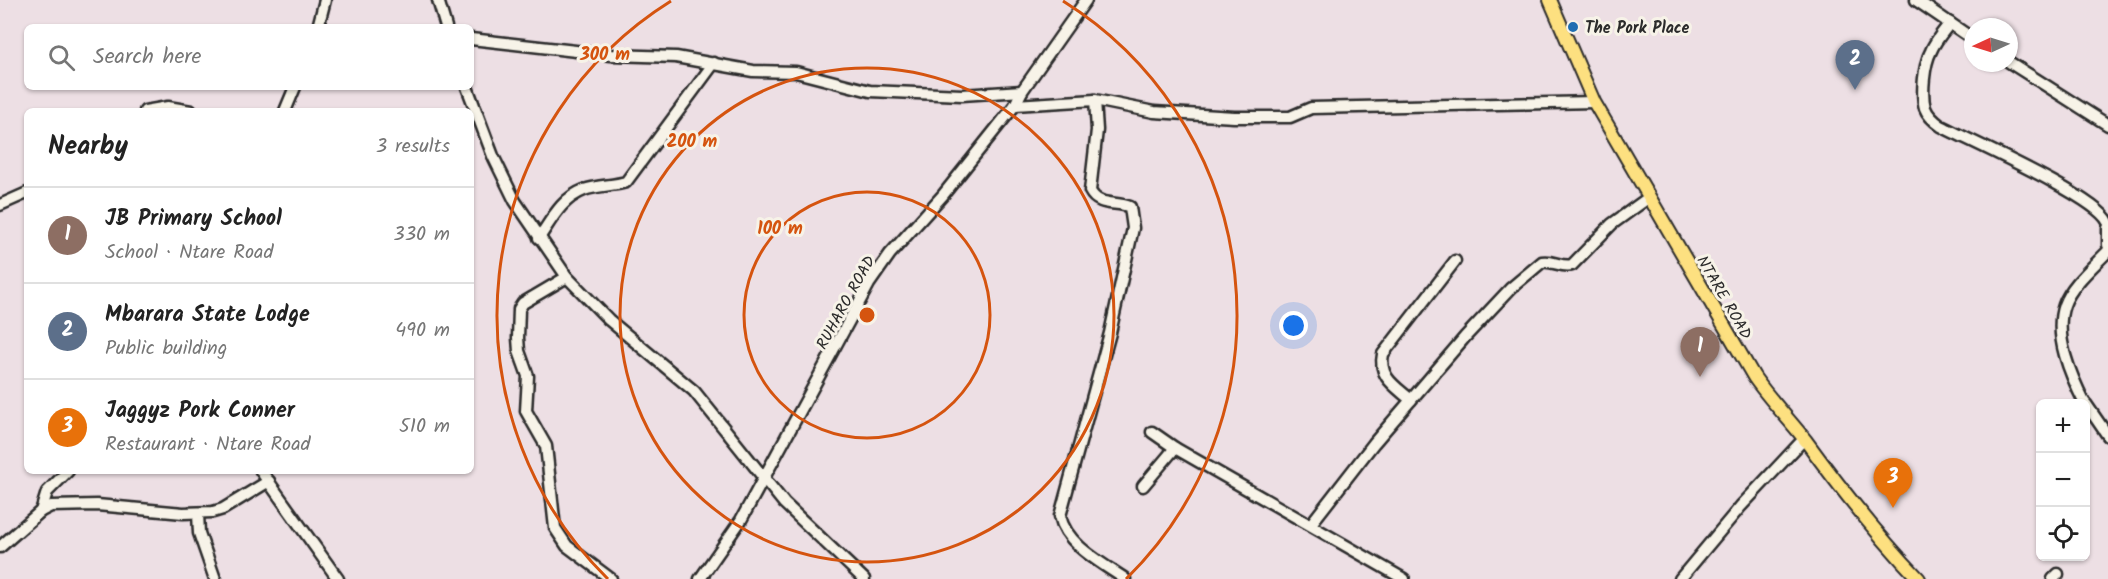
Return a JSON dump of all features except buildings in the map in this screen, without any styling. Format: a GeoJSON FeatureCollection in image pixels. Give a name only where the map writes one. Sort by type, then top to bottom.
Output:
{"type":"FeatureCollection","features":[{"type":"Feature","properties":{"kind":"main road","name":"NTARE ROAD"},"geometry":{"type":"LineString","coordinates":[[1550,0],[1594,102],[1627,155],[1648,198],[1754,377],[1776,409],[1804,439],[1835,483],[1919,579]]}},
{"type":"Feature","properties":{"kind":"street"},"geometry":{"type":"LineString","coordinates":[[319,24],[325,0]]}},
{"type":"Feature","properties":{"kind":"street"},"geometry":{"type":"LineString","coordinates":[[438,0],[445,24]]}},
{"type":"Feature","properties":{"kind":"street","name":"RUHARO ROAD"},"geometry":{"type":"LineString","coordinates":[[700,579],[741,520],[879,268],[1015,105],[1022,91],[1086,0]]}},
{"type":"Feature","properties":{"kind":"street"},"geometry":{"type":"LineString","coordinates":[[1916,0],[1964,33]]}},
{"type":"Feature","properties":{"kind":"street"},"geometry":{"type":"LineString","coordinates":[[1950,23],[1931,50],[1927,61],[1924,98],[1930,117],[1941,126],[2045,176],[2099,211],[2108,222]]}},
{"type":"Feature","properties":{"kind":"street"},"geometry":{"type":"LineString","coordinates":[[474,39],[611,55],[676,57],[753,71],[796,72],[858,90],[879,92],[962,95],[1022,91]]}},
{"type":"Feature","properties":{"kind":"street"},"geometry":{"type":"LineString","coordinates":[[539,238],[559,207],[570,198],[585,190],[626,182],[714,63]]}},
{"type":"Feature","properties":{"kind":"street"},"geometry":{"type":"LineString","coordinates":[[2018,68],[2108,125]]}},
{"type":"Feature","properties":{"kind":"street"},"geometry":{"type":"LineString","coordinates":[[286,108],[294,90]]}},
{"type":"Feature","properties":{"kind":"street"},"geometry":{"type":"LineString","coordinates":[[468,90],[502,177],[539,238],[567,277],[609,320],[694,391],[747,455],[763,480],[814,534],[864,579]]}},
{"type":"Feature","properties":{"kind":"street"},"geometry":{"type":"LineString","coordinates":[[1015,105],[1095,100],[1154,112],[1234,117],[1290,117],[1311,108],[1594,102]]}},
{"type":"Feature","properties":{"kind":"street"},"geometry":{"type":"LineString","coordinates":[[1095,100],[1096,130],[1090,191],[1097,200],[1130,207],[1133,228],[1110,333],[1060,516],[1062,528],[1082,548],[1125,579]]}},
{"type":"Feature","properties":{"kind":"street"},"geometry":{"type":"LineString","coordinates":[[0,205],[24,194]]}},
{"type":"Feature","properties":{"kind":"street"},"geometry":{"type":"LineString","coordinates":[[1311,524],[1374,443],[1411,400],[1496,304],[1529,272],[1542,262],[1549,261],[1566,267],[1572,265],[1612,224],[1648,198]]}},
{"type":"Feature","properties":{"kind":"street"},"geometry":{"type":"LineString","coordinates":[[2108,228],[2108,245]]}},
{"type":"Feature","properties":{"kind":"street"},"geometry":{"type":"LineString","coordinates":[[2083,399],[2061,340],[2064,304],[2079,282],[2108,251]]}},
{"type":"Feature","properties":{"kind":"street"},"geometry":{"type":"LineString","coordinates":[[1411,400],[1384,376],[1381,370],[1383,354],[1455,261]]}},
{"type":"Feature","properties":{"kind":"street"},"geometry":{"type":"LineString","coordinates":[[567,277],[523,303],[519,309],[519,351],[528,376],[526,411],[546,446],[555,528],[567,546],[610,579]]}},
{"type":"Feature","properties":{"kind":"street"},"geometry":{"type":"LineString","coordinates":[[2090,411],[2108,436]]}},
{"type":"Feature","properties":{"kind":"street"},"geometry":{"type":"LineString","coordinates":[[1152,432],[1175,448],[1404,579]]}},
{"type":"Feature","properties":{"kind":"street"},"geometry":{"type":"LineString","coordinates":[[1680,579],[1741,506],[1804,439]]}},
{"type":"Feature","properties":{"kind":"street"},"geometry":{"type":"LineString","coordinates":[[1143,486],[1175,448]]}},
{"type":"Feature","properties":{"kind":"street"},"geometry":{"type":"LineString","coordinates":[[41,511],[47,492],[65,474]]}},
{"type":"Feature","properties":{"kind":"street"},"geometry":{"type":"LineString","coordinates":[[263,474],[338,579]]}},
{"type":"Feature","properties":{"kind":"street"},"geometry":{"type":"LineString","coordinates":[[0,547],[41,511],[61,505],[97,505],[198,514],[223,509],[269,481]]}},
{"type":"Feature","properties":{"kind":"street"},"geometry":{"type":"LineString","coordinates":[[198,514],[199,533],[215,579]]}},
{"type":"Feature","properties":{"kind":"place","name":"The Pork Place"},"geometry":{"type":"Point","coordinates":[1573,27]}},
{"type":"Feature","properties":{"kind":"place","name":"Mbarara State Lodge"},"geometry":{"type":"Point","coordinates":[1855,90]}},
{"type":"Feature","properties":{"kind":"place","name":"JB Primary School"},"geometry":{"type":"Point","coordinates":[1700,377]}},
{"type":"Feature","properties":{"kind":"place","name":"Jaggyz Pork Conner"},"geometry":{"type":"Point","coordinates":[1893,508]}}]}
